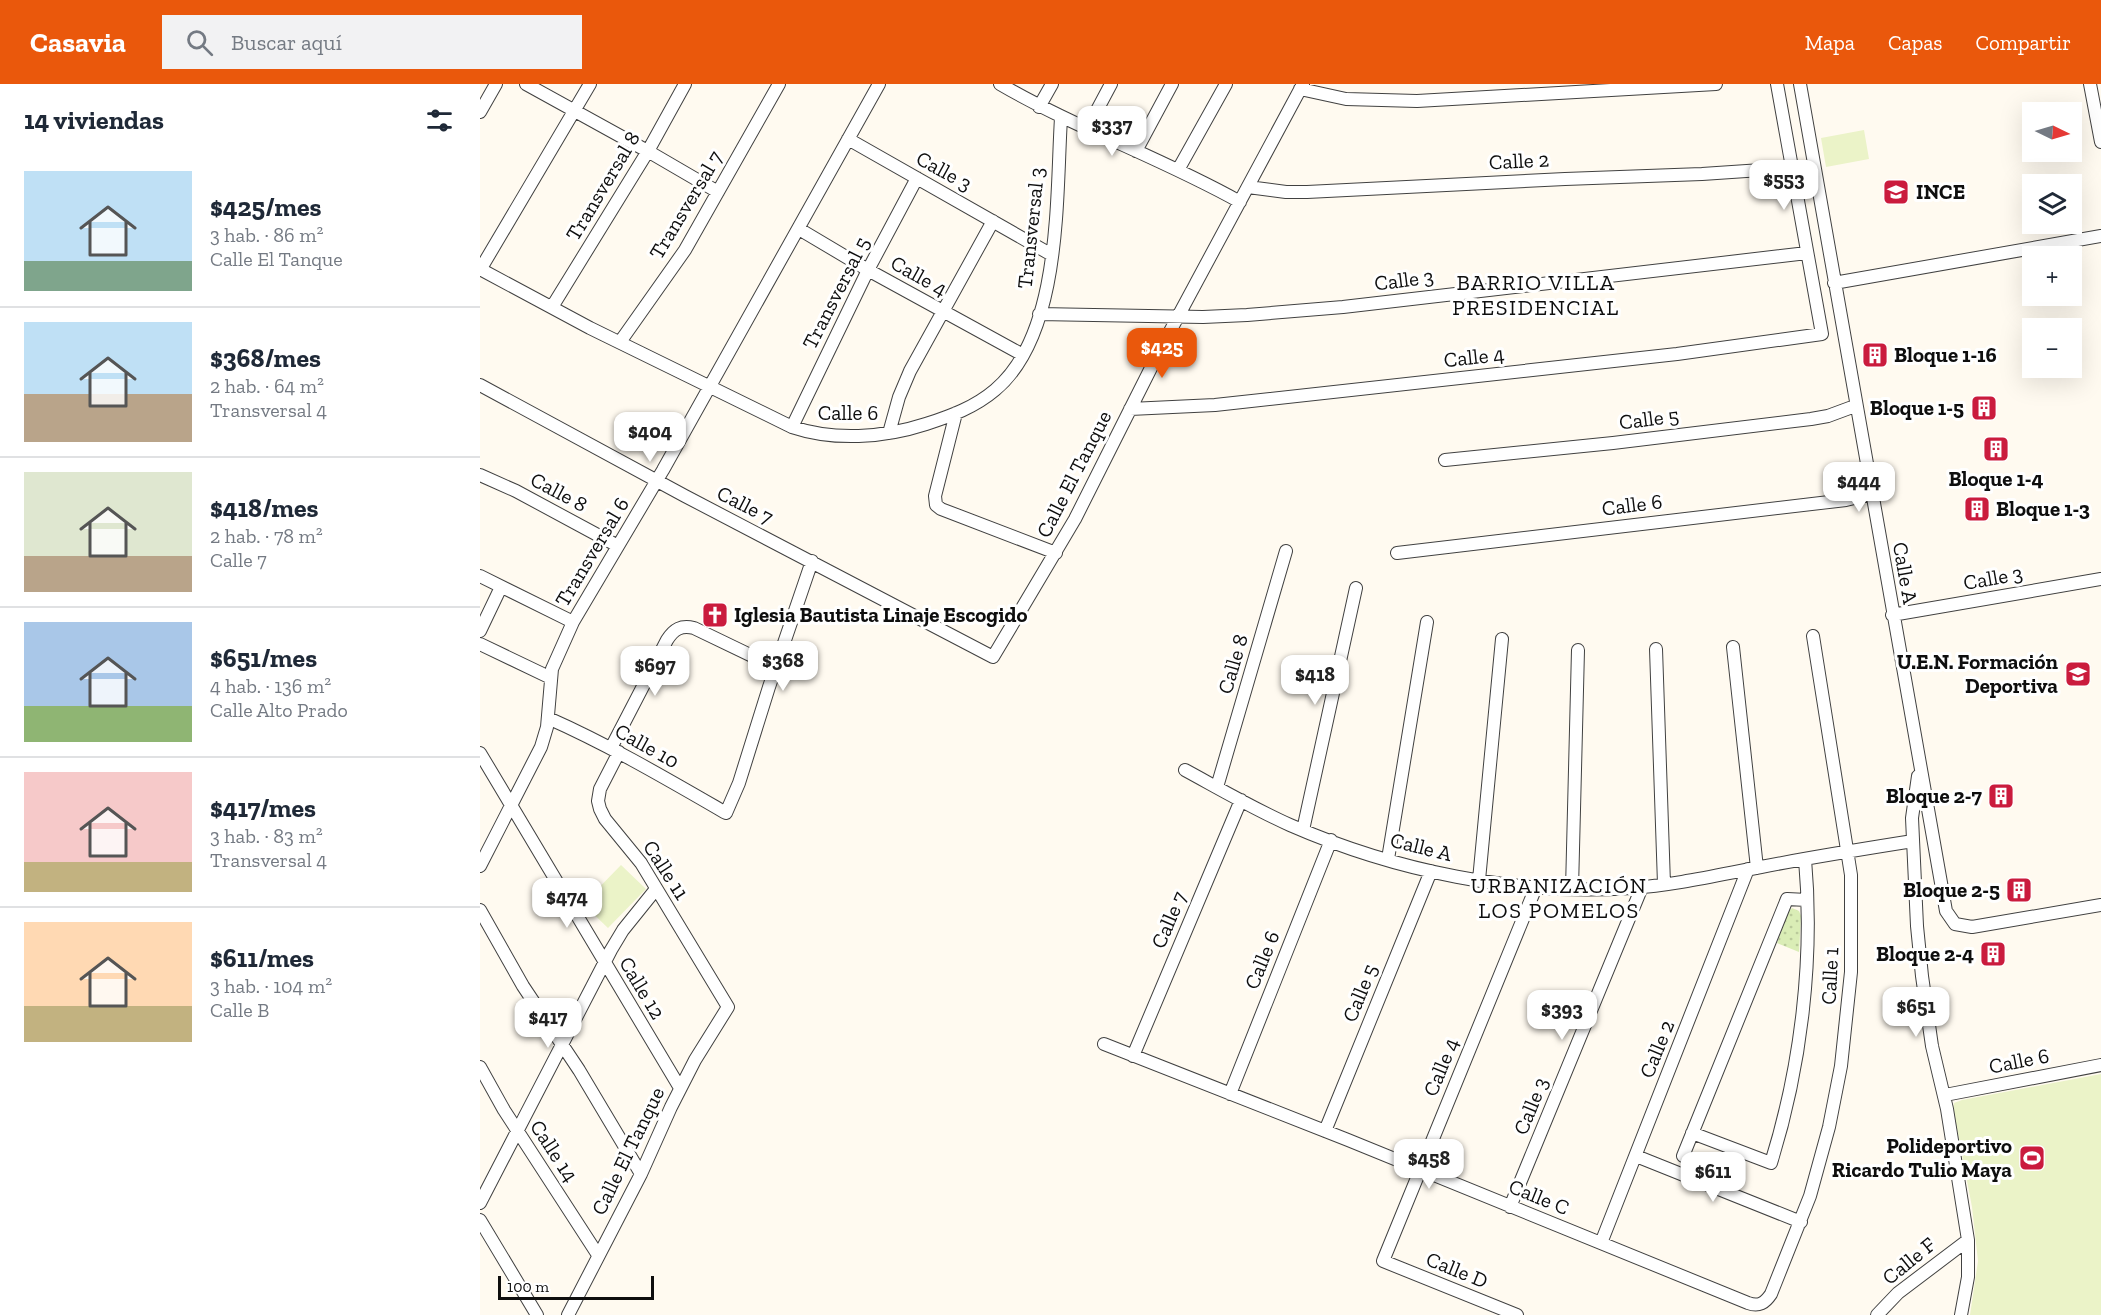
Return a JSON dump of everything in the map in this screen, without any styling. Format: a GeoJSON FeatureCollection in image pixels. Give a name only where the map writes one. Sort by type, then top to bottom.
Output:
{"type":"FeatureCollection","features":[{"type":"Feature","properties":{"kind":"street"},"geometry":{"type":"LineString","coordinates":[[480,112],[496,84]]}},
{"type":"Feature","properties":{"kind":"street"},"geometry":{"type":"LineString","coordinates":[[526,84],[718,192]]}},
{"type":"Feature","properties":{"kind":"street"},"geometry":{"type":"LineString","coordinates":[[480,269],[590,84]]}},
{"type":"Feature","properties":{"kind":"street","name":"Transversal 8"},"geometry":{"type":"LineString","coordinates":[[552,307],[648,151],[685,84]]}},
{"type":"Feature","properties":{"kind":"street","name":"Transversal 7"},"geometry":{"type":"LineString","coordinates":[[620,342],[685,250],[779,84]]}},
{"type":"Feature","properties":{"kind":"street","name":"Transversal 6"},"geometry":{"type":"LineString","coordinates":[[480,866],[541,747],[548,718],[551,678],[558,653],[573,622],[657,481],[879,84]]}},
{"type":"Feature","properties":{"kind":"street"},"geometry":{"type":"LineString","coordinates":[[1000,84],[1060,118],[1178,170],[1240,202]]}},
{"type":"Feature","properties":{"kind":"street"},"geometry":{"type":"LineString","coordinates":[[1039,107],[1052,84]]}},
{"type":"Feature","properties":{"kind":"street"},"geometry":{"type":"LineString","coordinates":[[1087,129],[1111,84]]}},
{"type":"Feature","properties":{"kind":"street"},"geometry":{"type":"LineString","coordinates":[[1136,151],[1172,84]]}},
{"type":"Feature","properties":{"kind":"street"},"geometry":{"type":"LineString","coordinates":[[1178,170],[1226,84]]}},
{"type":"Feature","properties":{"kind":"street"},"geometry":{"type":"LineString","coordinates":[[1302,87],[1346,99],[1417,101],[1716,84]]}},
{"type":"Feature","properties":{"kind":"street"},"geometry":{"type":"LineString","coordinates":[[1777,84],[1815,297],[1835,288],[2101,236]]}},
{"type":"Feature","properties":{"kind":"street","name":"Calle A"},"geometry":{"type":"LineString","coordinates":[[1800,84],[1855,406],[1946,911],[1955,924],[1981,926],[2101,905]]}},
{"type":"Feature","properties":{"kind":"street"},"geometry":{"type":"LineString","coordinates":[[2090,84],[2101,142]]}},
{"type":"Feature","properties":{"kind":"street","name":"Calle El Tanque"},"geometry":{"type":"LineString","coordinates":[[993,657],[1076,519],[1178,317],[1302,87]]}},
{"type":"Feature","properties":{"kind":"street","name":"Transversal 3"},"geometry":{"type":"LineString","coordinates":[[956,413],[981,401],[1008,378],[1023,355],[1039,314],[1046,293],[1052,255],[1060,118]]}},
{"type":"Feature","properties":{"kind":"street","name":"Calle 3"},"geometry":{"type":"LineString","coordinates":[[848,139],[1052,255]]}},
{"type":"Feature","properties":{"kind":"street","name":"Calle 2"},"geometry":{"type":"LineString","coordinates":[[1248,187],[1307,192],[1792,168]]}},
{"type":"Feature","properties":{"kind":"street","name":"Transversal 5"},"geometry":{"type":"LineString","coordinates":[[792,427],[868,270],[917,178]]}},
{"type":"Feature","properties":{"kind":"street"},"geometry":{"type":"LineString","coordinates":[[1801,220],[1823,217]]}},
{"type":"Feature","properties":{"kind":"street"},"geometry":{"type":"LineString","coordinates":[[889,433],[903,385],[993,221]]}},
{"type":"Feature","properties":{"kind":"street","name":"Calle 4"},"geometry":{"type":"LineString","coordinates":[[799,228],[868,270],[1023,355]]}},
{"type":"Feature","properties":{"kind":"street","name":"Calle 3"},"geometry":{"type":"LineString","coordinates":[[1039,314],[1223,317],[1343,307],[1807,253]]}},
{"type":"Feature","properties":{"kind":"street","name":"Calle 6"},"geometry":{"type":"LineString","coordinates":[[480,269],[620,342],[764,414],[806,432],[834,436],[889,433],[920,426],[956,413]]}},
{"type":"Feature","properties":{"kind":"street","name":"Calle 4"},"geometry":{"type":"LineString","coordinates":[[1130,409],[1215,405],[1677,354],[1822,334],[1815,297]]}},
{"type":"Feature","properties":{"kind":"street","name":"Calle 7"},"geometry":{"type":"LineString","coordinates":[[481,388],[993,657]]}},
{"type":"Feature","properties":{"kind":"street","name":"Calle 5"},"geometry":{"type":"LineString","coordinates":[[1445,460],[1789,422],[1828,416],[1855,406]]}},
{"type":"Feature","properties":{"kind":"street"},"geometry":{"type":"LineString","coordinates":[[956,413],[935,496],[936,505],[941,509],[1056,553]]}},
{"type":"Feature","properties":{"kind":"street","name":"Calle 8"},"geometry":{"type":"LineString","coordinates":[[480,475],[516,491],[618,546]]}},
{"type":"Feature","properties":{"kind":"street","name":"Calle 6"},"geometry":{"type":"LineString","coordinates":[[1397,553],[1846,500],[1871,494]]}},
{"type":"Feature","properties":{"kind":"street","name":"Calle 8"},"geometry":{"type":"LineString","coordinates":[[1217,787],[1286,551]]}},
{"type":"Feature","properties":{"kind":"street"},"geometry":{"type":"LineString","coordinates":[[615,750],[667,640],[676,628],[694,628],[775,667],[812,561]]}},
{"type":"Feature","properties":{"kind":"street"},"geometry":{"type":"LineString","coordinates":[[480,576],[573,622]]}},
{"type":"Feature","properties":{"kind":"street","name":"Calle 3"},"geometry":{"type":"LineString","coordinates":[[1893,615],[2101,579]]}},
{"type":"Feature","properties":{"kind":"street"},"geometry":{"type":"LineString","coordinates":[[480,631],[501,587]]}},
{"type":"Feature","properties":{"kind":"street"},"geometry":{"type":"LineString","coordinates":[[1302,830],[1356,588]]}},
{"type":"Feature","properties":{"kind":"street"},"geometry":{"type":"LineString","coordinates":[[1388,859],[1427,622]]}},
{"type":"Feature","properties":{"kind":"street","name":"Calle 1"},"geometry":{"type":"LineString","coordinates":[[1759,1305],[1765,1302],[1771,1294],[1801,1222],[1829,1127],[1845,1036],[1852,941],[1851,875],[1813,636]]}},
{"type":"Feature","properties":{"kind":"street"},"geometry":{"type":"LineString","coordinates":[[1479,880],[1502,639]]}},
{"type":"Feature","properties":{"kind":"street"},"geometry":{"type":"LineString","coordinates":[[480,644],[551,678]]}},
{"type":"Feature","properties":{"kind":"street","name":"Calle 2"},"geometry":{"type":"LineString","coordinates":[[1601,1243],[1753,868],[1733,647]]}},
{"type":"Feature","properties":{"kind":"street"},"geometry":{"type":"LineString","coordinates":[[1572,889],[1578,650]]}},
{"type":"Feature","properties":{"kind":"street"},"geometry":{"type":"LineString","coordinates":[[1656,650],[1664,884]]}},
{"type":"Feature","properties":{"kind":"street","name":"Calle 10"},"geometry":{"type":"LineString","coordinates":[[548,718],[615,750],[726,813],[739,783],[775,667]]}},
{"type":"Feature","properties":{"kind":"street","name":"Calle 11"},"geometry":{"type":"LineString","coordinates":[[615,750],[600,789],[598,801],[605,819],[641,863],[728,1007]]}},
{"type":"Feature","properties":{"kind":"street","name":"Calle 12"},"geometry":{"type":"LineString","coordinates":[[480,753],[680,1088]]}},
{"type":"Feature","properties":{"kind":"street"},"geometry":{"type":"LineString","coordinates":[[1919,766],[1914,797],[1913,841],[1917,926],[1932,1046],[1945,1095],[1968,1240],[1968,1277],[1961,1315]]}},
{"type":"Feature","properties":{"kind":"street","name":"Calle A"},"geometry":{"type":"LineString","coordinates":[[1185,770],[1302,830],[1331,840],[1431,871],[1536,887],[1572,889],[1642,887],[1913,841]]}},
{"type":"Feature","properties":{"kind":"street","name":"Calle 7"},"geometry":{"type":"LineString","coordinates":[[1133,1056],[1241,800]]}},
{"type":"Feature","properties":{"kind":"street","name":"Calle 6"},"geometry":{"type":"LineString","coordinates":[[1230,1094],[1331,840]]}},
{"type":"Feature","properties":{"kind":"street"},"geometry":{"type":"LineString","coordinates":[[1692,1133],[1771,1163],[1786,1116],[1799,1049],[1804,990],[1807,900],[1805,859]]}},
{"type":"Feature","properties":{"kind":"street","name":"Calle 5"},"geometry":{"type":"LineString","coordinates":[[1326,1131],[1431,871]]}},
{"type":"Feature","properties":{"kind":"street","name":"Calle 4"},"geometry":{"type":"LineString","coordinates":[[1383,1261],[1536,887]]}},
{"type":"Feature","properties":{"kind":"street","name":"Calle 3"},"geometry":{"type":"LineString","coordinates":[[1510,1207],[1642,887]]}},
{"type":"Feature","properties":{"kind":"street"},"geometry":{"type":"LineString","coordinates":[[480,1203],[622,930],[656,889]]}},
{"type":"Feature","properties":{"kind":"street"},"geometry":{"type":"LineString","coordinates":[[1683,1156],[1787,899],[1807,900]]}},
{"type":"Feature","properties":{"kind":"street"},"geometry":{"type":"LineString","coordinates":[[480,910],[523,986],[563,1044],[641,1174]]}},
{"type":"Feature","properties":{"kind":"street","name":"Calle El Tanque"},"geometry":{"type":"LineString","coordinates":[[568,1315],[641,1174],[680,1088],[728,1007]]}},
{"type":"Feature","properties":{"kind":"street","name":"Calle C"},"geometry":{"type":"LineString","coordinates":[[1104,1044],[1326,1131],[1748,1303],[1759,1305]]}},
{"type":"Feature","properties":{"kind":"street","name":"Calle 6"},"geometry":{"type":"LineString","coordinates":[[1945,1095],[2101,1065]]}},
{"type":"Feature","properties":{"kind":"street","name":"Calle 14"},"geometry":{"type":"LineString","coordinates":[[480,1066],[518,1132],[598,1254]]}},
{"type":"Feature","properties":{"kind":"street"},"geometry":{"type":"LineString","coordinates":[[1636,1156],[1801,1222]]}},
{"type":"Feature","properties":{"kind":"street"},"geometry":{"type":"LineString","coordinates":[[480,1220],[537,1315]]}},
{"type":"Feature","properties":{"kind":"street","name":"Calle F"},"geometry":{"type":"LineString","coordinates":[[1877,1315],[1898,1293],[1968,1240]]}},
{"type":"Feature","properties":{"kind":"street","name":"Calle D"},"geometry":{"type":"LineString","coordinates":[[1383,1261],[1517,1315]]}},
{"type":"Feature","properties":{"kind":"green space"},"geometry":{"type":"Polygon","coordinates":[[[1864,130],[1869,159],[1826,167],[1821,138],[1864,130]]]}},
{"type":"Feature","properties":{"kind":"green space"},"geometry":{"type":"Polygon","coordinates":[[[621,865],[646,889],[608,928],[583,904],[621,865]]]}},
{"type":"Feature","properties":{"kind":"green space"},"geometry":{"type":"Polygon","coordinates":[[[1792,908],[1799,911],[1801,916],[1799,952],[1777,943],[1788,912],[1792,908]]]}},
{"type":"Feature","properties":{"kind":"green space","name":"Polideportivo Ricardo Tulio Maya"},"geometry":{"type":"Polygon","coordinates":[[[2101,1074],[2101,1315],[1970,1315],[1978,1261],[1972,1207],[1953,1108],[1954,1103],[2101,1074]]]}},
{"type":"Feature","properties":{"kind":"place","name":"INCE"},"geometry":{"type":"Point","coordinates":[1896,192]}},
{"type":"Feature","properties":{"kind":"place","name":"Bloque 1-16"},"geometry":{"type":"Point","coordinates":[1875,355]}},
{"type":"Feature","properties":{"kind":"place","name":"Bloque 1-5"},"geometry":{"type":"Point","coordinates":[1984,408]}},
{"type":"Feature","properties":{"kind":"place","name":"Bloque 1-4"},"geometry":{"type":"Point","coordinates":[1996,449]}},
{"type":"Feature","properties":{"kind":"place","name":"Bloque 1-3"},"geometry":{"type":"Point","coordinates":[1977,509]}},
{"type":"Feature","properties":{"kind":"place","name":"Iglesia Bautista Linaje Escogido"},"geometry":{"type":"Point","coordinates":[715,615]}},
{"type":"Feature","properties":{"kind":"place","name":"U.E.N. Formación Deportiva"},"geometry":{"type":"Point","coordinates":[2078,674]}},
{"type":"Feature","properties":{"kind":"place","name":"Bloque 2-7"},"geometry":{"type":"Point","coordinates":[2001,796]}},
{"type":"Feature","properties":{"kind":"place","name":"Bloque 2-5"},"geometry":{"type":"Point","coordinates":[2019,890]}},
{"type":"Feature","properties":{"kind":"place","name":"Bloque 2-4"},"geometry":{"type":"Point","coordinates":[1993,954]}},
{"type":"Feature","properties":{"kind":"place","name":"Polideportivo Ricardo Tulio Maya"},"geometry":{"type":"Point","coordinates":[2032,1158]}},
{"type":"Feature","properties":{"kind":"district","name":"BARRIO VILLA PRESIDENCIAL"},"geometry":{"type":"Point","coordinates":[1536,294]}},
{"type":"Feature","properties":{"kind":"district","name":"URBANIZACIÓN LOS POMELOS"},"geometry":{"type":"Point","coordinates":[1559,898]}}]}
